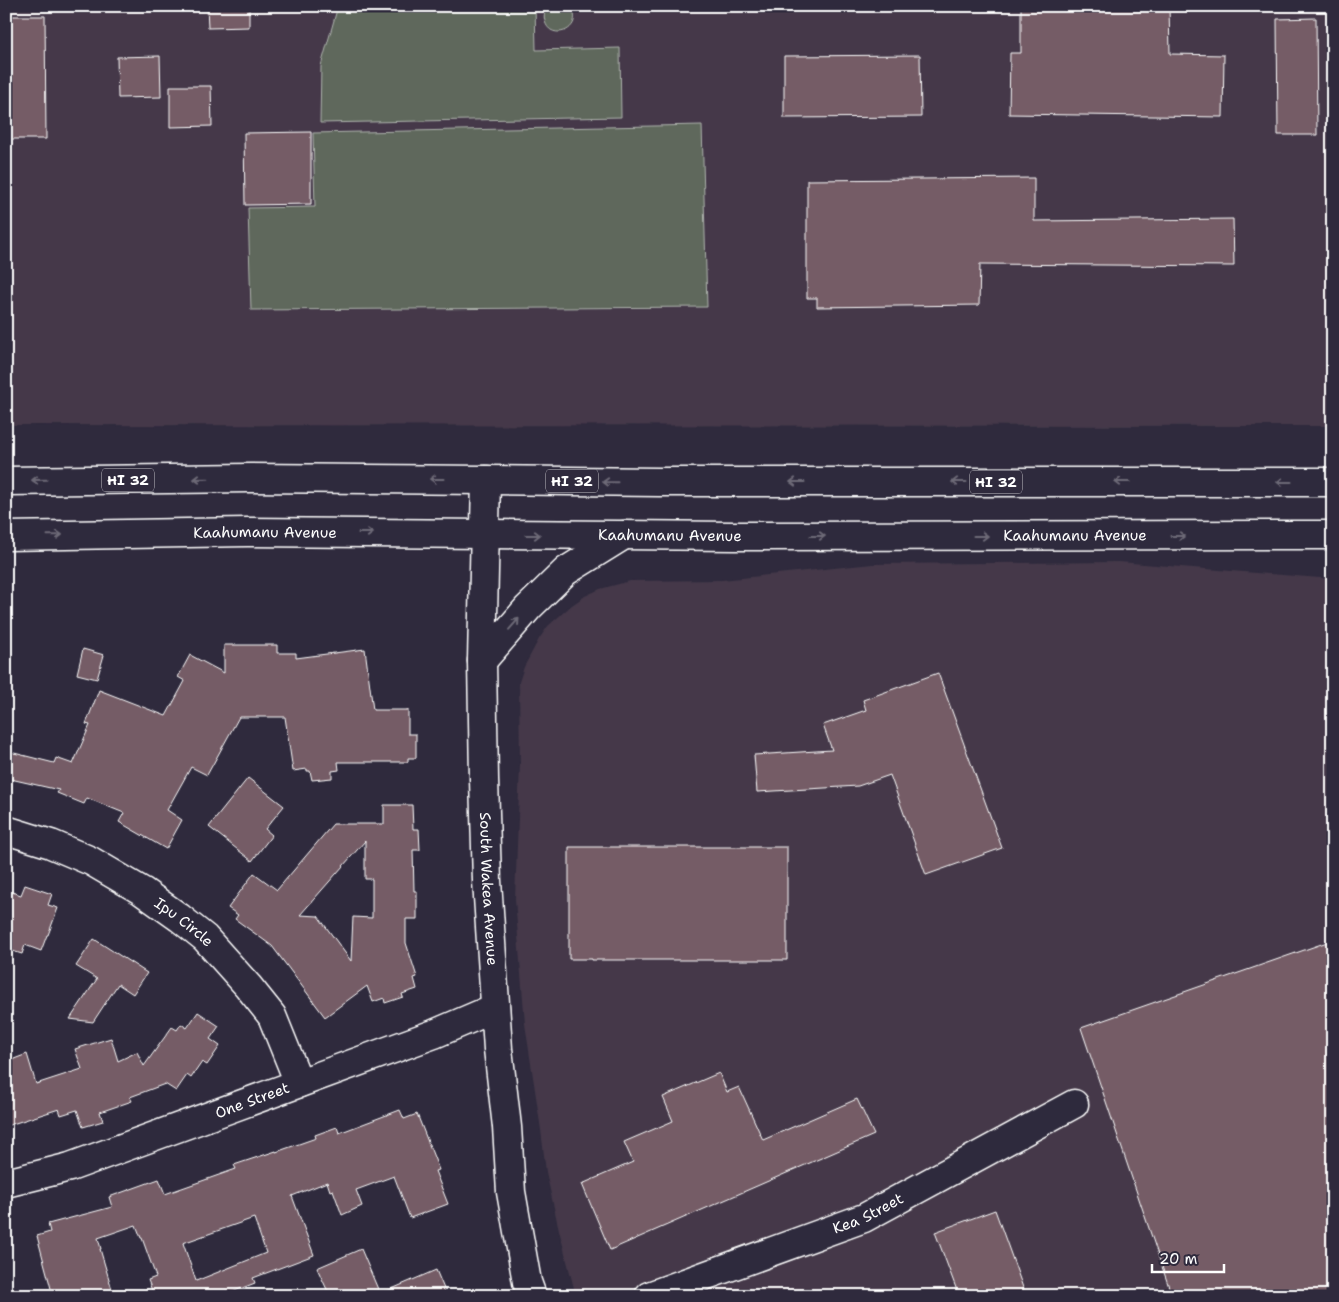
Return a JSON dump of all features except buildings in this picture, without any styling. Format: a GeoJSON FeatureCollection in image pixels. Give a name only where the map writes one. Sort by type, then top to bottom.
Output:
{"type":"FeatureCollection","features":[{"type":"Feature","properties":{"kind":"main road","name":"HI 32"},"geometry":{"type":"LineString","coordinates":[[6,481],[250,478],[659,482],[1333,482]]}},
{"type":"Feature","properties":{"kind":"main road","name":"South Wakea Avenue"},"geometry":{"type":"LineString","coordinates":[[486,480],[482,661],[487,881],[498,1055],[507,1127],[511,1192],[532,1296]]}},
{"type":"Feature","properties":{"kind":"main road","name":"Kaahumanu Avenue"},"geometry":{"type":"LineString","coordinates":[[6,536],[247,532],[735,536],[1333,535]]}},
{"type":"Feature","properties":{"kind":"main road"},"geometry":{"type":"LineString","coordinates":[[482,661],[528,608],[566,571],[624,535]]}},
{"type":"Feature","properties":{"kind":"main road","name":"Ipu Circle"},"geometry":{"type":"LineString","coordinates":[[6,830],[51,844],[91,861],[142,891],[205,938],[272,1016],[299,1083]]}},
{"type":"Feature","properties":{"kind":"main road","name":"One Street"},"geometry":{"type":"LineString","coordinates":[[6,1182],[70,1167],[434,1034],[495,1008]]}},
{"type":"Feature","properties":{"kind":"main road","name":"Kea Street"},"geometry":{"type":"LineString","coordinates":[[649,1296],[864,1218],[1074,1104]]}},
{"type":"Feature","properties":{"kind":"shaded area"},"geometry":{"type":"Polygon","coordinates":[[[6,6],[1333,6],[1333,426],[6,425],[6,6]]]}},
{"type":"Feature","properties":{"kind":"shaded area"},"geometry":{"type":"Polygon","coordinates":[[[1119,562],[1333,579],[1333,1296],[576,1296],[546,1172],[525,1024],[515,899],[520,765],[519,682],[524,667],[548,626],[585,596],[600,589],[630,581],[722,580],[872,564],[1119,562]]]}},
{"type":"Feature","properties":{"kind":"green space"},"geometry":{"type":"Polygon","coordinates":[[[338,6],[535,6],[536,50],[620,48],[621,117],[320,123],[321,66],[338,6]]]}},
{"type":"Feature","properties":{"kind":"green space"},"geometry":{"type":"Polygon","coordinates":[[[548,6],[570,6],[574,14],[574,21],[571,27],[560,32],[548,28],[544,17],[548,6]]]}},
{"type":"Feature","properties":{"kind":"green space"},"geometry":{"type":"Polygon","coordinates":[[[702,125],[707,307],[251,310],[248,208],[315,207],[313,133],[702,125]]]}}]}
